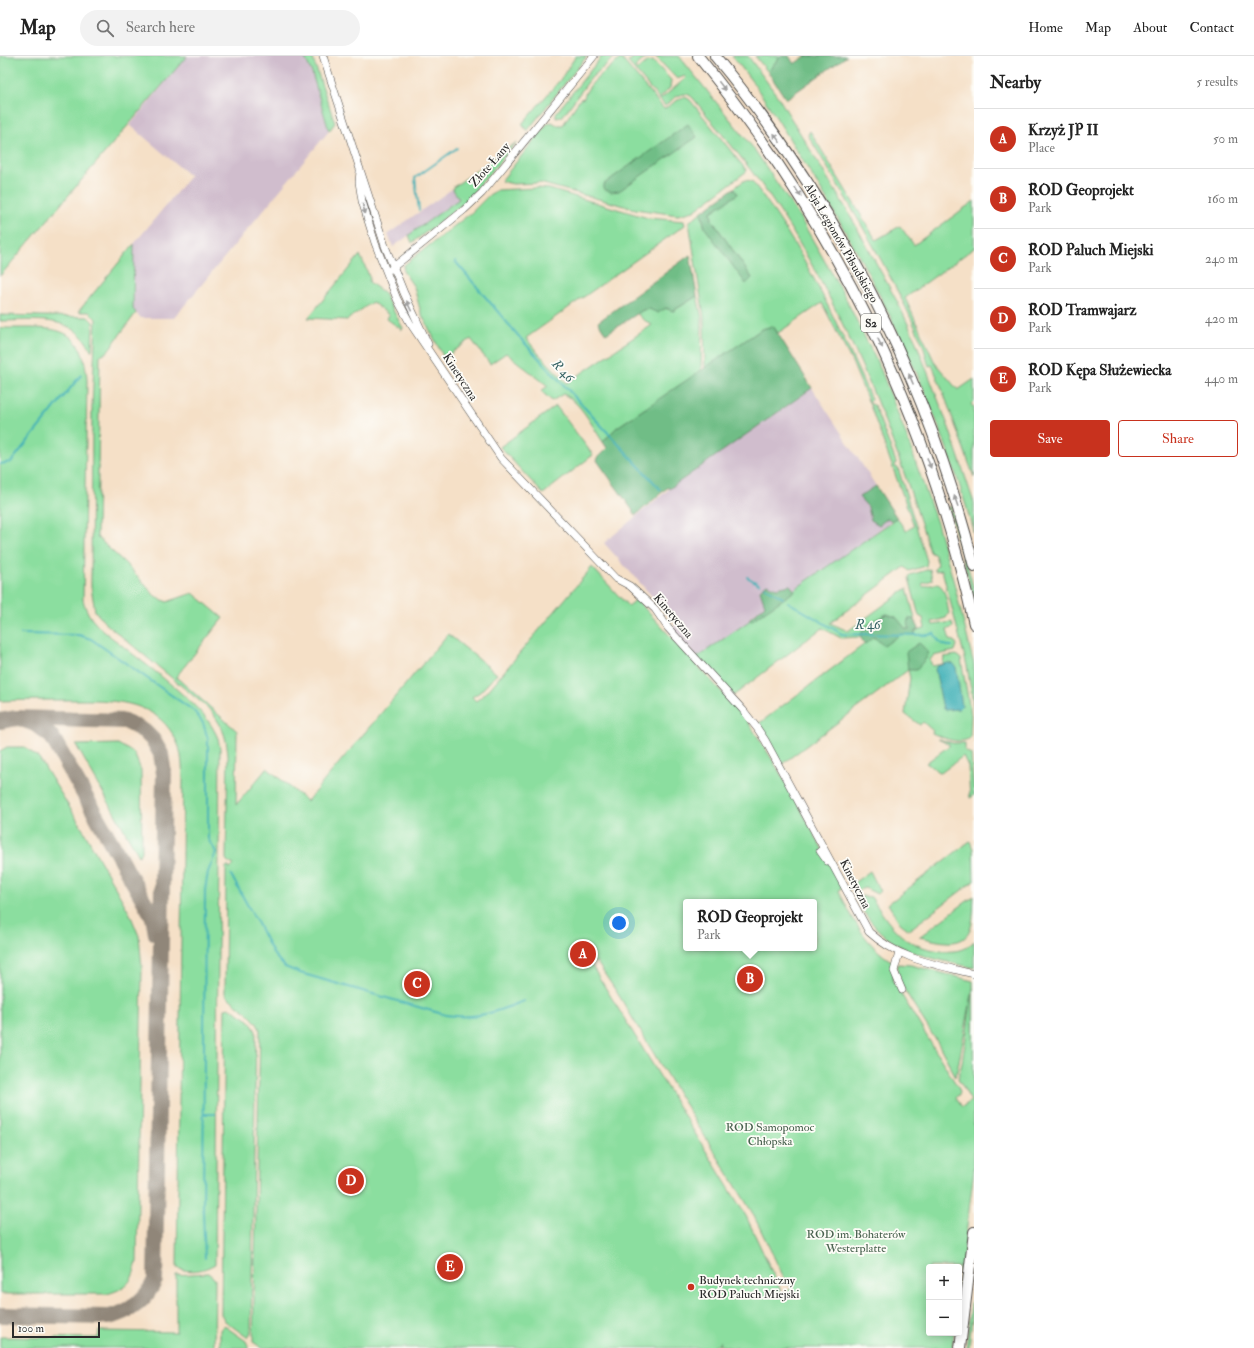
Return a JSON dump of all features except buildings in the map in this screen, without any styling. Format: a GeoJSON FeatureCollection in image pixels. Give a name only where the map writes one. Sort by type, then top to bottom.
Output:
{"type":"FeatureCollection","features":[{"type":"Feature","properties":{"kind":"highway","name":"Aleja Legionów Piłsudskiego"},"geometry":{"type":"LineString","coordinates":[[698,56],[764,142],[802,199],[852,286],[870,322],[904,397],[935,478],[947,518],[974,624]]}},
{"type":"Feature","properties":{"kind":"highway","name":"Aleja Legionów Piłsudskiego"},"geometry":{"type":"LineString","coordinates":[[715,56],[770,127],[806,180],[832,222],[872,296],[912,381],[936,442],[961,514],[974,566]]}},
{"type":"Feature","properties":{"kind":"highway"},"geometry":{"type":"LineString","coordinates":[[960,1348],[974,1232]]}},
{"type":"Feature","properties":{"kind":"street","name":"Kinetyczna"},"geometry":{"type":"LineString","coordinates":[[323,56],[350,135],[360,171],[393,266],[432,354]]}},
{"type":"Feature","properties":{"kind":"street","name":"Złote Łany"},"geometry":{"type":"LineString","coordinates":[[386,273],[464,210],[482,193],[594,56]]}},
{"type":"Feature","properties":{"kind":"street","name":"Kinetyczna"},"geometry":{"type":"LineString","coordinates":[[360,171],[359,182],[362,201],[386,273],[410,323],[504,462],[615,578],[635,590],[655,609],[668,628],[743,710],[757,728],[838,873],[861,919]]}},
{"type":"Feature","properties":{"kind":"street","name":"Kinetyczna"},"geometry":{"type":"LineString","coordinates":[[820,851],[869,932],[889,948],[916,959],[974,974]]}},
{"type":"Feature","properties":{"kind":"street"},"geometry":{"type":"LineString","coordinates":[[899,953],[894,971],[902,990]]}},
{"type":"Feature","properties":{"kind":"shaded area"},"geometry":{"type":"Polygon","coordinates":[[[187,56],[304,56],[312,73],[329,131],[174,318],[141,318],[133,310],[134,244],[190,176],[130,125],[187,56]]]}},
{"type":"Feature","properties":{"kind":"shaded area"},"geometry":{"type":"Polygon","coordinates":[[[452,189],[459,199],[393,247],[388,234],[452,189]]]}},
{"type":"Feature","properties":{"kind":"shaded area"},"geometry":{"type":"Polygon","coordinates":[[[812,388],[876,486],[860,497],[868,507],[871,520],[888,518],[891,521],[795,591],[790,585],[777,588],[767,584],[760,591],[765,605],[749,618],[751,621],[696,658],[670,629],[677,624],[604,543],[669,489],[812,388]]]}},
{"type":"Feature","properties":{"kind":"green space"},"geometry":{"type":"Polygon","coordinates":[[[0,56],[187,56],[0,276],[0,56]]]}},
{"type":"Feature","properties":{"kind":"green space"},"geometry":{"type":"Polygon","coordinates":[[[304,56],[312,56],[335,123],[329,131],[312,73],[304,56]]]}},
{"type":"Feature","properties":{"kind":"green space"},"geometry":{"type":"Polygon","coordinates":[[[576,56],[587,56],[527,131],[522,124],[560,80],[576,56]]]}},
{"type":"Feature","properties":{"kind":"green space"},"geometry":{"type":"Polygon","coordinates":[[[602,56],[616,56],[591,78],[562,117],[556,118],[556,113],[602,56]]]}},
{"type":"Feature","properties":{"kind":"green space"},"geometry":{"type":"Polygon","coordinates":[[[631,56],[648,56],[635,67],[637,70],[647,62],[653,61],[671,80],[670,88],[660,97],[661,99],[686,78],[685,76],[677,79],[655,56],[679,56],[754,149],[799,216],[843,293],[881,370],[905,432],[938,526],[974,665],[974,709],[967,666],[942,570],[935,571],[934,569],[938,565],[935,555],[930,552],[899,458],[881,411],[862,365],[818,275],[793,232],[758,179],[693,98],[689,95],[682,94],[665,106],[628,62],[633,58],[631,56]]]}},
{"type":"Feature","properties":{"kind":"green space"},"geometry":{"type":"Polygon","coordinates":[[[732,56],[748,56],[778,97],[850,215],[899,305],[914,337],[949,428],[974,503],[974,534],[960,485],[943,437],[903,343],[880,297],[831,207],[805,164],[761,95],[732,56]]]}},
{"type":"Feature","properties":{"kind":"green space"},"geometry":{"type":"Polygon","coordinates":[[[755,56],[780,56],[768,72],[755,56]]]}},
{"type":"Feature","properties":{"kind":"green space"},"geometry":{"type":"Polygon","coordinates":[[[780,56],[789,56],[794,64],[806,56],[847,56],[786,99],[768,72],[780,56]]]}},
{"type":"Feature","properties":{"kind":"green space"},"geometry":{"type":"Polygon","coordinates":[[[621,58],[664,109],[684,96],[690,100],[747,171],[694,211],[678,215],[635,209],[540,183],[513,184],[501,181],[548,123],[552,122],[557,125],[563,125],[580,99],[584,98],[589,87],[621,58]]]}},
{"type":"Feature","properties":{"kind":"green space"},"geometry":{"type":"Polygon","coordinates":[[[688,124],[697,137],[619,191],[611,192],[604,189],[604,184],[688,124]]]}},
{"type":"Feature","properties":{"kind":"green space"},"geometry":{"type":"Polygon","coordinates":[[[810,131],[876,240],[900,226],[914,245],[974,201],[974,248],[905,298],[935,363],[958,390],[974,379],[974,401],[971,404],[974,408],[974,477],[942,389],[932,365],[929,366],[922,343],[909,313],[868,236],[808,135],[810,131]]]}},
{"type":"Feature","properties":{"kind":"green space"},"geometry":{"type":"Polygon","coordinates":[[[517,142],[464,203],[412,243],[409,235],[459,199],[452,188],[517,142]]]}},
{"type":"Feature","properties":{"kind":"green space"},"geometry":{"type":"Polygon","coordinates":[[[745,180],[752,181],[787,232],[818,286],[846,342],[871,399],[869,402],[874,405],[896,462],[895,467],[898,468],[927,561],[926,566],[909,571],[905,567],[830,623],[848,631],[907,588],[915,619],[908,620],[909,629],[906,629],[896,619],[887,614],[874,620],[864,629],[860,637],[841,638],[822,628],[733,696],[696,658],[897,518],[906,531],[914,526],[871,408],[852,362],[822,303],[778,333],[773,326],[762,329],[705,369],[704,317],[689,222],[701,212],[705,228],[752,278],[712,220],[711,212],[737,194],[734,188],[745,180]]]}},
{"type":"Feature","properties":{"kind":"green space"},"geometry":{"type":"Polygon","coordinates":[[[536,188],[549,189],[648,218],[684,221],[685,225],[526,338],[538,353],[567,383],[652,325],[641,318],[637,313],[645,309],[655,308],[665,308],[673,311],[697,296],[702,318],[701,371],[616,428],[603,442],[581,408],[563,394],[552,401],[541,391],[548,386],[506,353],[490,364],[471,339],[444,358],[421,313],[414,287],[403,271],[404,265],[471,213],[489,195],[497,190],[536,188]]]}},
{"type":"Feature","properties":{"kind":"green space"},"geometry":{"type":"Polygon","coordinates":[[[734,188],[738,194],[711,212],[712,220],[752,278],[746,284],[705,228],[701,212],[734,188]]]}},
{"type":"Feature","properties":{"kind":"green space"},"geometry":{"type":"Polygon","coordinates":[[[134,244],[133,309],[136,313],[107,352],[100,355],[97,537],[128,566],[155,596],[167,602],[193,593],[223,618],[176,677],[237,731],[236,805],[267,768],[307,801],[448,634],[497,674],[480,692],[472,697],[476,701],[487,692],[592,567],[629,607],[636,599],[743,715],[757,735],[783,778],[842,886],[839,891],[849,911],[867,940],[893,962],[893,981],[959,1089],[960,1093],[956,1098],[962,1107],[971,1101],[958,1079],[962,1063],[973,989],[956,1077],[939,1045],[905,991],[897,975],[898,964],[911,965],[973,981],[974,1169],[962,1268],[962,1264],[926,1264],[926,1336],[954,1336],[952,1348],[732,1348],[719,1345],[720,1341],[717,1345],[711,1348],[262,1348],[253,1342],[260,1031],[259,1026],[251,1017],[225,994],[226,867],[228,866],[230,869],[234,865],[226,859],[228,756],[226,742],[220,724],[207,707],[104,622],[95,611],[91,587],[92,407],[96,319],[89,312],[78,312],[134,244]],[[596,961],[592,966],[746,1216],[781,1291],[781,1297],[792,1286],[787,1284],[752,1212],[618,994],[596,961]]]}},
{"type":"Feature","properties":{"kind":"green space"},"geometry":{"type":"Polygon","coordinates":[[[360,255],[370,278],[369,282],[383,292],[403,328],[402,330],[387,319],[389,315],[372,302],[347,320],[308,318],[360,255]]]}},
{"type":"Feature","properties":{"kind":"green space"},"geometry":{"type":"Polygon","coordinates":[[[690,255],[697,296],[673,311],[666,308],[658,313],[649,309],[643,310],[606,334],[598,322],[690,255]]]}},
{"type":"Feature","properties":{"kind":"green space"},"geometry":{"type":"Polygon","coordinates":[[[0,315],[88,317],[93,322],[92,350],[91,351],[84,339],[75,330],[64,325],[39,320],[0,321],[0,315]]]}},
{"type":"Feature","properties":{"kind":"green space"},"geometry":{"type":"Polygon","coordinates":[[[773,326],[812,388],[669,489],[668,487],[636,515],[596,459],[607,448],[603,442],[616,428],[762,329],[773,326]]]}},
{"type":"Feature","properties":{"kind":"green space"},"geometry":{"type":"Polygon","coordinates":[[[0,328],[48,329],[71,337],[79,347],[84,361],[87,381],[83,600],[85,607],[92,620],[102,630],[172,685],[198,709],[208,721],[219,742],[215,1264],[201,1270],[192,1271],[177,1268],[183,777],[180,751],[171,731],[160,719],[148,711],[134,705],[102,700],[0,701],[0,328]]]}},
{"type":"Feature","properties":{"kind":"green space"},"geometry":{"type":"Polygon","coordinates":[[[556,406],[593,455],[543,494],[500,447],[556,406]]]}},
{"type":"Feature","properties":{"kind":"green space"},"geometry":{"type":"Polygon","coordinates":[[[876,486],[897,518],[891,521],[888,518],[879,525],[871,520],[868,507],[859,497],[876,486]]]}},
{"type":"Feature","properties":{"kind":"green space"},"geometry":{"type":"Polygon","coordinates":[[[951,506],[974,589],[974,600],[949,507],[951,506]]]}},
{"type":"Feature","properties":{"kind":"green space"},"geometry":{"type":"Polygon","coordinates":[[[930,569],[932,580],[922,584],[923,587],[936,584],[942,588],[946,596],[949,613],[946,618],[932,622],[933,625],[952,622],[953,627],[947,630],[950,640],[955,641],[957,645],[955,651],[933,656],[930,660],[932,666],[943,664],[944,657],[956,655],[961,659],[971,715],[970,738],[956,741],[941,737],[932,733],[933,731],[923,722],[920,725],[905,714],[910,678],[908,670],[782,764],[757,725],[874,637],[901,634],[915,635],[915,630],[925,628],[923,618],[919,616],[909,578],[910,575],[930,569]]]}},
{"type":"Feature","properties":{"kind":"green space"},"geometry":{"type":"Polygon","coordinates":[[[767,584],[777,588],[790,585],[795,591],[751,621],[749,619],[765,605],[760,590],[767,584]]]}},
{"type":"Feature","properties":{"kind":"green space"},"geometry":{"type":"Polygon","coordinates":[[[887,614],[896,617],[906,629],[909,629],[908,619],[915,619],[918,630],[915,631],[915,635],[901,634],[884,646],[874,637],[865,644],[860,637],[864,629],[870,623],[887,614]]]}},
{"type":"Feature","properties":{"kind":"green space"},"geometry":{"type":"Polygon","coordinates":[[[919,643],[927,651],[927,657],[916,670],[908,670],[906,652],[919,643]]]}},
{"type":"Feature","properties":{"kind":"green space"},"geometry":{"type":"Polygon","coordinates":[[[938,739],[953,743],[965,743],[965,751],[971,754],[974,795],[972,797],[970,798],[968,766],[963,756],[941,773],[926,763],[950,745],[938,739]]]}},
{"type":"Feature","properties":{"kind":"green space"},"geometry":{"type":"Polygon","coordinates":[[[118,744],[134,753],[141,770],[142,852],[139,856],[76,745],[118,744]]]}},
{"type":"Feature","properties":{"kind":"green space"},"geometry":{"type":"Polygon","coordinates":[[[7,747],[25,747],[39,758],[78,821],[130,914],[139,936],[142,967],[137,1262],[133,1275],[128,1283],[124,1287],[107,1294],[0,1294],[0,751],[7,747]]]}},
{"type":"Feature","properties":{"kind":"green space"},"geometry":{"type":"Polygon","coordinates":[[[970,841],[973,849],[974,881],[909,930],[900,923],[888,904],[970,841]]]}},
{"type":"Feature","properties":{"kind":"green space"},"geometry":{"type":"Polygon","coordinates":[[[870,871],[880,891],[877,894],[865,888],[858,890],[848,887],[870,871]]]}},
{"type":"Feature","properties":{"kind":"green space"},"geometry":{"type":"Polygon","coordinates":[[[861,896],[871,897],[892,926],[907,940],[916,945],[941,951],[950,951],[963,949],[974,941],[974,968],[922,955],[907,950],[894,943],[881,933],[869,920],[858,903],[859,899],[862,898],[861,896]]]}},
{"type":"Feature","properties":{"kind":"green space"},"geometry":{"type":"Polygon","coordinates":[[[974,896],[971,927],[968,934],[963,939],[956,942],[949,942],[919,937],[974,896]]]}},
{"type":"Feature","properties":{"kind":"green space"},"geometry":{"type":"Polygon","coordinates":[[[230,1008],[249,1020],[256,1031],[251,1332],[248,1338],[225,1321],[221,1314],[225,1009],[230,1008]]]}},
{"type":"Feature","properties":{"kind":"green space"},"geometry":{"type":"Polygon","coordinates":[[[208,1273],[215,1279],[214,1348],[0,1348],[0,1337],[98,1338],[99,1331],[176,1332],[176,1275],[208,1273]]]}},
{"type":"Feature","properties":{"kind":"green space"},"geometry":{"type":"Polygon","coordinates":[[[974,1276],[974,1300],[969,1348],[966,1348],[974,1276]]]}},
{"type":"Feature","properties":{"kind":"green space"},"geometry":{"type":"Polygon","coordinates":[[[223,1326],[246,1341],[249,1348],[220,1348],[220,1330],[223,1326]]]}},
{"type":"Feature","properties":{"kind":"water"},"geometry":{"type":"Polygon","coordinates":[[[948,663],[954,664],[956,667],[962,706],[959,709],[943,709],[935,669],[937,666],[948,663]]]}},
{"type":"Feature","properties":{"kind":"waterway"},"geometry":{"type":"LineString","coordinates":[[419,210],[415,178],[457,148]]}},
{"type":"Feature","properties":{"kind":"waterway","name":"R 46"},"geometry":{"type":"LineString","coordinates":[[455,261],[521,339],[661,490]]}},
{"type":"Feature","properties":{"kind":"waterway"},"geometry":{"type":"LineString","coordinates":[[0,464],[11,462],[81,375]]}},
{"type":"Feature","properties":{"kind":"waterway","name":"R 46"},"geometry":{"type":"LineString","coordinates":[[747,577],[759,584]]}},
{"type":"Feature","properties":{"kind":"waterway","name":"R 46"},"geometry":{"type":"LineString","coordinates":[[765,587],[783,598]]}},
{"type":"Feature","properties":{"kind":"waterway","name":"R 46"},"geometry":{"type":"LineString","coordinates":[[788,602],[842,634],[929,635],[934,633],[941,643],[946,646],[952,646]]}},
{"type":"Feature","properties":{"kind":"waterway"},"geometry":{"type":"LineString","coordinates":[[21,634],[79,635],[91,639],[194,711],[203,723],[208,739],[208,839],[216,852],[208,872],[205,890],[203,1213],[205,1258]]}},
{"type":"Feature","properties":{"kind":"waterway"},"geometry":{"type":"LineString","coordinates":[[231,875],[254,917]]}},
{"type":"Feature","properties":{"kind":"waterway"},"geometry":{"type":"LineString","coordinates":[[255,918],[274,955],[285,967],[300,973],[446,1015],[476,1016],[495,1012],[524,1001]]}},
{"type":"Feature","properties":{"kind":"waterway"},"geometry":{"type":"LineString","coordinates":[[204,1114],[215,1114]]}},
{"type":"Feature","properties":{"kind":"taxiway"},"geometry":{"type":"LineString","coordinates":[[0,721],[17,718],[125,721],[144,731],[153,740],[161,754],[164,774],[155,1280],[147,1294],[137,1304],[124,1312],[109,1317],[0,1315]]}},
{"type":"Feature","properties":{"kind":"taxiway"},"geometry":{"type":"LineString","coordinates":[[24,720],[35,724],[52,737],[153,917],[156,934]]}},
{"type":"Feature","properties":{"kind":"place","name":"Krzyż JP II"},"geometry":{"type":"Point","coordinates":[583,954]}},
{"type":"Feature","properties":{"kind":"place","name":"ROD Geoprojekt"},"geometry":{"type":"Point","coordinates":[750,979]}},
{"type":"Feature","properties":{"kind":"place","name":"ROD Paluch Miejski"},"geometry":{"type":"Point","coordinates":[417,984]}},
{"type":"Feature","properties":{"kind":"place","name":"ROD Tramwajarz"},"geometry":{"type":"Point","coordinates":[351,1181]}},
{"type":"Feature","properties":{"kind":"place","name":"ROD Kępa Służewiecka"},"geometry":{"type":"Point","coordinates":[450,1267]}},
{"type":"Feature","properties":{"kind":"place","name":"Budynek techniczny ROD Paluch Miejski"},"geometry":{"type":"Point","coordinates":[691,1287]}},
{"type":"Feature","properties":{"kind":"park label","name":"ROD Samopomoc Chłopska"},"geometry":{"type":"Point","coordinates":[770,1134]}},
{"type":"Feature","properties":{"kind":"park label","name":"ROD im. Bohaterów Westerplatte"},"geometry":{"type":"Point","coordinates":[856,1241]}}]}
